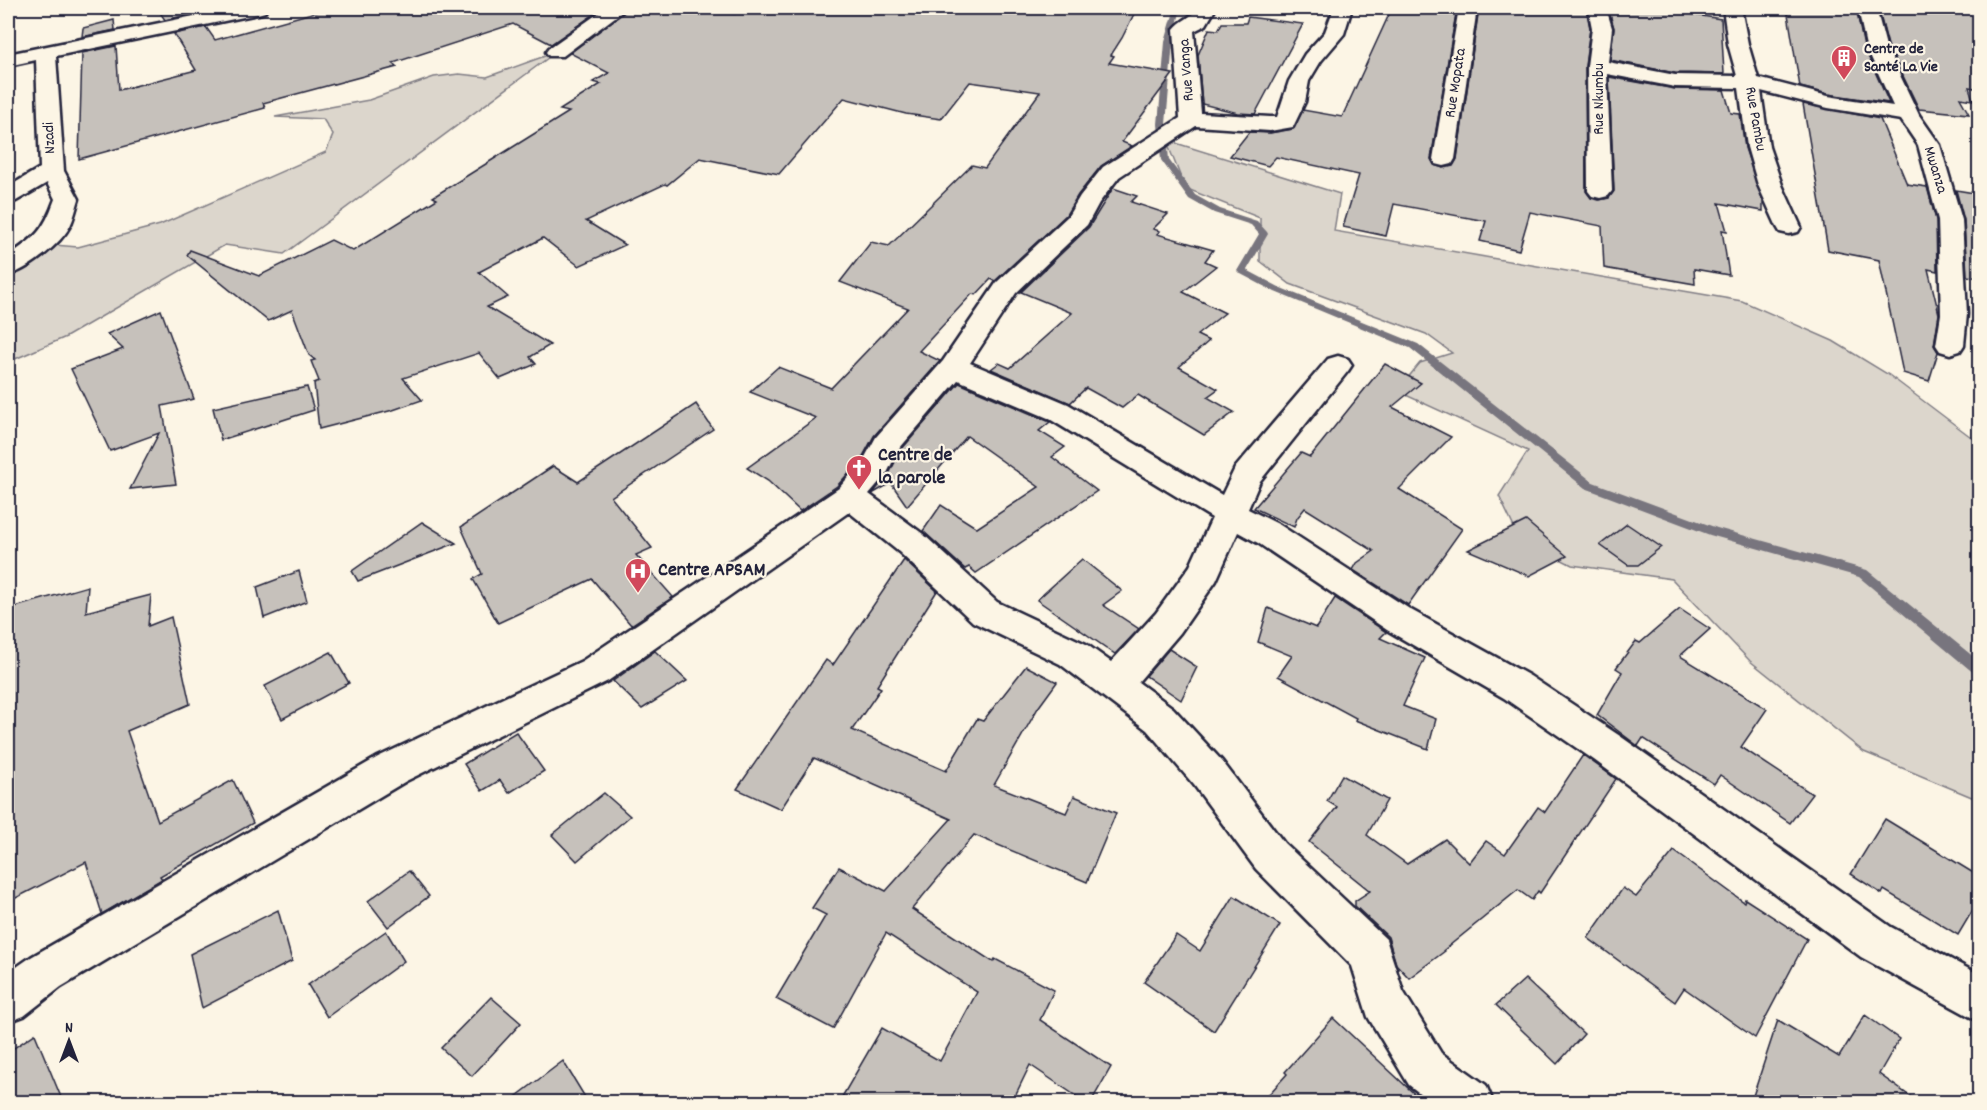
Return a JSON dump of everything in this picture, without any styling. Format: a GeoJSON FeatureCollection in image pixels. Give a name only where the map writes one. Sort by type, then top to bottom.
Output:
{"type":"FeatureCollection","features":[{"type":"Feature","properties":{"kind":"street"},"geometry":{"type":"LineString","coordinates":[[8,60],[258,8]]}},
{"type":"Feature","properties":{"kind":"street"},"geometry":{"type":"LineString","coordinates":[[556,52],[618,8]]}},
{"type":"Feature","properties":{"kind":"street","name":"Rue Vanga"},"geometry":{"type":"LineString","coordinates":[[8,1000],[46,972],[392,769],[595,672],[850,496],[876,465],[887,444],[953,367],[1006,288],[1078,220],[1088,201],[1111,172],[1184,126],[1191,119],[1184,29],[1199,21],[1207,8]]}},
{"type":"Feature","properties":{"kind":"street"},"geometry":{"type":"LineString","coordinates":[[1191,119],[1270,124],[1285,122],[1294,102],[1299,81],[1312,58],[1334,34],[1343,8]]}},
{"type":"Feature","properties":{"kind":"street","name":"Rue Mopata"},"geometry":{"type":"LineString","coordinates":[[1444,159],[1468,8]]}},
{"type":"Feature","properties":{"kind":"street","name":"Rue Nkumbu"},"geometry":{"type":"LineString","coordinates":[[1596,8],[1602,28],[1597,66],[1600,191]]}},
{"type":"Feature","properties":{"kind":"street","name":"Rue Pambu"},"geometry":{"type":"LineString","coordinates":[[1732,8],[1738,44],[1749,82],[1758,147],[1770,185],[1788,226]]}},
{"type":"Feature","properties":{"kind":"street","name":"Mwanza"},"geometry":{"type":"LineString","coordinates":[[1867,8],[1876,46],[1908,115],[1929,145],[1950,220],[1954,315],[1950,345]]}},
{"type":"Feature","properties":{"kind":"street","name":"Nzadi"},"geometry":{"type":"LineString","coordinates":[[8,196],[52,171],[46,53]]}},
{"type":"Feature","properties":{"kind":"street"},"geometry":{"type":"LineString","coordinates":[[1597,66],[1674,81],[1749,82],[1828,102],[1908,115]]}},
{"type":"Feature","properties":{"kind":"street"},"geometry":{"type":"LineString","coordinates":[[8,267],[42,244],[57,227],[67,199],[52,171]]}},
{"type":"Feature","properties":{"kind":"street"},"geometry":{"type":"LineString","coordinates":[[1114,684],[1168,623],[1204,572],[1246,476],[1338,365]]}},
{"type":"Feature","properties":{"kind":"street"},"geometry":{"type":"LineString","coordinates":[[953,367],[1058,411],[1230,514],[1269,534],[1399,620],[1516,687],[1607,748],[1876,942],[1980,1000]]}},
{"type":"Feature","properties":{"kind":"street"},"geometry":{"type":"LineString","coordinates":[[850,496],[911,543],[985,612],[1073,654],[1161,719],[1208,773],[1270,856],[1371,954],[1384,1000],[1425,1069],[1470,1102]]}},
{"type":"Feature","properties":{"kind":"shaded area"},"geometry":{"type":"Polygon","coordinates":[[[556,52],[284,254],[225,245],[66,337],[8,362],[8,267],[42,244],[78,247],[160,225],[326,152],[333,135],[323,119],[275,117],[369,100],[434,77],[459,74],[487,77],[556,52]]]}},
{"type":"Feature","properties":{"kind":"shaded area"},"geometry":{"type":"Polygon","coordinates":[[[1166,140],[1340,194],[1334,231],[1742,301],[1833,341],[1889,375],[1979,443],[1979,800],[1864,752],[1750,661],[1672,579],[1572,565],[1519,538],[1499,496],[1528,451],[1397,391],[1420,363],[1452,353],[1426,334],[1290,284],[1260,261],[1260,218],[1185,188],[1166,140]]]}},
{"type":"Feature","properties":{"kind":"building"},"geometry":{"type":"Polygon","coordinates":[[[157,8],[193,8],[197,13],[165,20],[157,8]]]}},
{"type":"Feature","properties":{"kind":"building"},"geometry":{"type":"Polygon","coordinates":[[[330,8],[603,8],[551,44],[513,24],[393,63],[397,67],[263,103],[265,108],[79,159],[82,53],[116,46],[119,90],[196,70],[174,34],[206,27],[215,40],[330,8]]]}},
{"type":"Feature","properties":{"kind":"building"},"geometry":{"type":"Polygon","coordinates":[[[629,8],[696,8],[735,14],[742,8],[1137,8],[1111,55],[1114,56],[1109,63],[1173,74],[1122,142],[1132,146],[1101,166],[1078,195],[1066,215],[995,281],[991,279],[976,295],[972,294],[919,351],[940,361],[874,436],[862,458],[837,486],[800,511],[768,481],[747,468],[816,418],[750,392],[778,367],[831,388],[908,308],[840,282],[871,242],[889,246],[972,165],[985,168],[1040,92],[970,82],[941,119],[906,114],[844,98],[779,174],[700,158],[667,185],[586,221],[625,245],[579,266],[543,238],[479,272],[508,297],[487,307],[550,345],[530,357],[536,364],[500,379],[479,353],[403,378],[422,400],[319,429],[314,383],[319,381],[311,361],[315,360],[309,355],[292,310],[268,321],[187,255],[190,250],[259,276],[331,240],[353,251],[437,199],[433,197],[569,112],[560,110],[601,84],[593,82],[609,73],[570,53],[629,8]]]}},
{"type":"Feature","properties":{"kind":"building"},"geometry":{"type":"Polygon","coordinates":[[[1392,8],[1457,8],[1431,159],[1434,165],[1443,168],[1453,166],[1457,159],[1479,8],[1586,8],[1590,28],[1585,66],[1586,191],[1591,198],[1599,200],[1609,198],[1614,191],[1609,77],[1675,89],[1724,90],[1731,113],[1740,114],[1745,148],[1763,201],[1763,211],[1719,203],[1727,231],[1722,230],[1729,275],[1694,269],[1695,284],[1604,268],[1602,226],[1530,212],[1519,250],[1480,241],[1486,221],[1394,204],[1386,236],[1343,227],[1359,175],[1276,157],[1268,166],[1230,156],[1249,132],[1270,133],[1293,129],[1303,110],[1342,117],[1392,8]]]}},
{"type":"Feature","properties":{"kind":"building"},"geometry":{"type":"Polygon","coordinates":[[[1608,8],[1671,8],[1671,11],[1721,19],[1724,74],[1675,73],[1610,60],[1614,28],[1608,8]]]}},
{"type":"Feature","properties":{"kind":"building"},"geometry":{"type":"Polygon","coordinates":[[[1787,8],[1856,8],[1864,47],[1889,103],[1828,94],[1800,87],[1787,8]]]}},
{"type":"Feature","properties":{"kind":"building"},"geometry":{"type":"Polygon","coordinates":[[[1878,8],[1980,8],[1980,89],[1969,87],[1973,100],[1960,98],[1969,114],[1919,109],[1888,45],[1878,8]]]}},
{"type":"Feature","properties":{"kind":"building"},"geometry":{"type":"Polygon","coordinates":[[[1248,17],[1303,24],[1255,114],[1238,113],[1202,104],[1198,55],[1209,29],[1218,30],[1222,23],[1246,23],[1248,17]]]}},
{"type":"Feature","properties":{"kind":"building"},"geometry":{"type":"Polygon","coordinates":[[[114,20],[115,30],[82,37],[83,28],[114,20]]]}},
{"type":"Feature","properties":{"kind":"building"},"geometry":{"type":"Polygon","coordinates":[[[1803,104],[1880,119],[1907,184],[1927,187],[1936,220],[1937,271],[1928,269],[1939,314],[1934,345],[1938,352],[1929,381],[1903,373],[1879,260],[1828,250],[1803,104]]]}},
{"type":"Feature","properties":{"kind":"building"},"geometry":{"type":"Polygon","coordinates":[[[1113,188],[1137,196],[1131,202],[1168,214],[1153,229],[1160,231],[1157,234],[1213,250],[1205,261],[1216,266],[1183,292],[1225,313],[1197,335],[1209,341],[1179,367],[1218,389],[1207,397],[1234,412],[1204,435],[1138,395],[1122,408],[1086,388],[1070,403],[991,369],[999,363],[1010,368],[1072,313],[1021,292],[1089,227],[1113,188]]]}},
{"type":"Feature","properties":{"kind":"building"},"geometry":{"type":"Polygon","coordinates":[[[1956,190],[1980,194],[1980,278],[1967,276],[1964,220],[1956,190]]]}},
{"type":"Feature","properties":{"kind":"building"},"geometry":{"type":"Polygon","coordinates":[[[161,310],[194,399],[162,406],[176,484],[130,489],[159,433],[110,451],[71,369],[123,349],[107,334],[161,310]]]}},
{"type":"Feature","properties":{"kind":"building"},"geometry":{"type":"Polygon","coordinates":[[[1385,364],[1421,383],[1392,407],[1451,437],[1399,489],[1462,529],[1408,605],[1353,570],[1357,563],[1374,551],[1305,508],[1297,518],[1294,527],[1254,508],[1301,453],[1310,457],[1385,364]]]}},
{"type":"Feature","properties":{"kind":"building"},"geometry":{"type":"Polygon","coordinates":[[[959,383],[1050,422],[1039,431],[1065,447],[1052,457],[1097,491],[976,573],[969,567],[965,569],[923,531],[941,505],[977,528],[1039,487],[967,436],[907,506],[891,483],[872,494],[889,474],[901,450],[959,383]]]}},
{"type":"Feature","properties":{"kind":"building"},"geometry":{"type":"Polygon","coordinates":[[[307,387],[314,410],[221,440],[213,408],[307,387]]]}},
{"type":"Feature","properties":{"kind":"building"},"geometry":{"type":"Polygon","coordinates":[[[696,404],[713,429],[611,497],[652,548],[636,555],[673,597],[631,625],[592,579],[498,623],[473,579],[482,574],[461,527],[553,466],[578,482],[696,404]]]}},
{"type":"Feature","properties":{"kind":"building"},"geometry":{"type":"Polygon","coordinates":[[[1526,521],[1567,556],[1529,576],[1468,550],[1526,521]]]}},
{"type":"Feature","properties":{"kind":"building"},"geometry":{"type":"Polygon","coordinates":[[[422,522],[456,543],[358,581],[352,571],[422,522]]]}},
{"type":"Feature","properties":{"kind":"building"},"geometry":{"type":"Polygon","coordinates":[[[1627,524],[1661,547],[1638,565],[1628,565],[1600,545],[1627,524]]]}},
{"type":"Feature","properties":{"kind":"building"},"geometry":{"type":"Polygon","coordinates":[[[1082,559],[1122,591],[1103,605],[1139,629],[1115,654],[1037,600],[1082,559]]]}},
{"type":"Feature","properties":{"kind":"building"},"geometry":{"type":"Polygon","coordinates":[[[904,560],[937,591],[877,686],[881,688],[852,730],[946,771],[977,719],[983,721],[1026,666],[1057,682],[1038,708],[994,785],[1066,813],[1074,796],[1116,813],[1087,882],[974,835],[912,909],[993,962],[995,959],[1054,990],[1040,1020],[1111,1067],[1091,1102],[1085,1102],[1030,1065],[1012,1102],[839,1102],[882,1028],[940,1061],[977,992],[886,933],[833,1029],[776,999],[826,915],[812,908],[839,867],[886,891],[951,819],[814,758],[781,809],[737,789],[826,660],[833,665],[904,560]]]}},
{"type":"Feature","properties":{"kind":"building"},"geometry":{"type":"Polygon","coordinates":[[[299,571],[307,601],[264,618],[257,587],[299,571]]]}},
{"type":"Feature","properties":{"kind":"building"},"geometry":{"type":"Polygon","coordinates":[[[88,586],[86,612],[151,595],[148,626],[171,617],[190,704],[127,731],[158,821],[233,780],[253,823],[160,876],[162,879],[102,914],[86,862],[8,902],[8,609],[88,586]]]}},
{"type":"Feature","properties":{"kind":"building"},"geometry":{"type":"Polygon","coordinates":[[[1335,598],[1386,632],[1380,638],[1425,658],[1403,706],[1436,719],[1428,749],[1355,720],[1356,718],[1278,676],[1292,656],[1258,642],[1268,608],[1316,628],[1335,598]]]}},
{"type":"Feature","properties":{"kind":"building"},"geometry":{"type":"Polygon","coordinates":[[[1680,609],[1710,629],[1680,656],[1767,709],[1741,747],[1812,794],[1790,823],[1720,775],[1714,784],[1643,738],[1638,746],[1597,715],[1622,672],[1616,668],[1636,641],[1640,643],[1680,609]]]}},
{"type":"Feature","properties":{"kind":"building"},"geometry":{"type":"Polygon","coordinates":[[[1169,649],[1197,667],[1181,700],[1146,676],[1169,649]]]}},
{"type":"Feature","properties":{"kind":"building"},"geometry":{"type":"Polygon","coordinates":[[[655,651],[687,681],[642,709],[613,681],[655,651]]]}},
{"type":"Feature","properties":{"kind":"building"},"geometry":{"type":"Polygon","coordinates":[[[331,652],[349,683],[282,719],[265,686],[331,652]]]}},
{"type":"Feature","properties":{"kind":"building"},"geometry":{"type":"Polygon","coordinates":[[[516,732],[544,771],[509,793],[500,780],[482,791],[464,764],[516,732]]]}},
{"type":"Feature","properties":{"kind":"building"},"geometry":{"type":"Polygon","coordinates":[[[1583,755],[1616,779],[1540,893],[1538,891],[1532,900],[1518,890],[1409,978],[1396,964],[1388,937],[1355,906],[1355,901],[1370,891],[1309,842],[1337,807],[1327,801],[1342,775],[1387,800],[1367,835],[1407,864],[1445,839],[1469,863],[1486,841],[1505,854],[1538,807],[1545,812],[1583,755]]]}},
{"type":"Feature","properties":{"kind":"building"},"geometry":{"type":"Polygon","coordinates":[[[604,793],[630,816],[577,861],[552,835],[604,793]]]}},
{"type":"Feature","properties":{"kind":"building"},"geometry":{"type":"Polygon","coordinates":[[[1885,819],[1980,877],[1980,898],[1958,935],[1884,890],[1882,894],[1851,874],[1885,819]]]}},
{"type":"Feature","properties":{"kind":"building"},"geometry":{"type":"Polygon","coordinates":[[[1674,851],[1744,902],[1745,899],[1807,939],[1755,1038],[1684,988],[1675,1002],[1588,938],[1623,888],[1636,897],[1674,851]]]}},
{"type":"Feature","properties":{"kind":"building"},"geometry":{"type":"Polygon","coordinates":[[[409,871],[429,896],[388,927],[368,901],[409,871]]]}},
{"type":"Feature","properties":{"kind":"building"},"geometry":{"type":"Polygon","coordinates":[[[1234,896],[1280,925],[1214,1031],[1144,982],[1176,935],[1200,951],[1234,896]]]}},
{"type":"Feature","properties":{"kind":"building"},"geometry":{"type":"Polygon","coordinates":[[[278,910],[292,961],[202,1008],[190,954],[278,910]]]}},
{"type":"Feature","properties":{"kind":"building"},"geometry":{"type":"Polygon","coordinates":[[[386,931],[404,961],[327,1017],[308,985],[386,931]]]}},
{"type":"Feature","properties":{"kind":"building"},"geometry":{"type":"Polygon","coordinates":[[[1525,979],[1584,1034],[1557,1064],[1496,1005],[1525,979]]]}},
{"type":"Feature","properties":{"kind":"building"},"geometry":{"type":"Polygon","coordinates":[[[491,997],[521,1023],[472,1076],[441,1048],[491,997]]]}},
{"type":"Feature","properties":{"kind":"building"},"geometry":{"type":"Polygon","coordinates":[[[1865,1015],[1899,1039],[1879,1074],[1918,1102],[1751,1102],[1778,1020],[1839,1057],[1865,1015]]]}},
{"type":"Feature","properties":{"kind":"building"},"geometry":{"type":"Polygon","coordinates":[[[1333,1018],[1423,1102],[1262,1102],[1287,1074],[1285,1072],[1333,1018]]]}},
{"type":"Feature","properties":{"kind":"building"},"geometry":{"type":"Polygon","coordinates":[[[35,1034],[63,1102],[8,1102],[8,1052],[35,1034]]]}},
{"type":"Feature","properties":{"kind":"building"},"geometry":{"type":"Polygon","coordinates":[[[563,1061],[588,1102],[509,1102],[563,1061]]]}},
{"type":"Feature","properties":{"kind":"waterway"},"geometry":{"type":"LineString","coordinates":[[1178,8],[1169,42],[1162,124],[1165,160],[1192,197],[1217,211],[1254,223],[1264,234],[1242,271],[1278,290],[1414,346],[1589,485],[1714,532],[1863,573],[1980,670]]}},
{"type":"Feature","properties":{"kind":"place","name":"Centre de Santé La Vie"},"geometry":{"type":"Point","coordinates":[1844,81]}},
{"type":"Feature","properties":{"kind":"place","name":"Centre de la parole"},"geometry":{"type":"Point","coordinates":[859,491]}},
{"type":"Feature","properties":{"kind":"place","name":"Centre APSAM"},"geometry":{"type":"Point","coordinates":[638,594]}}]}
